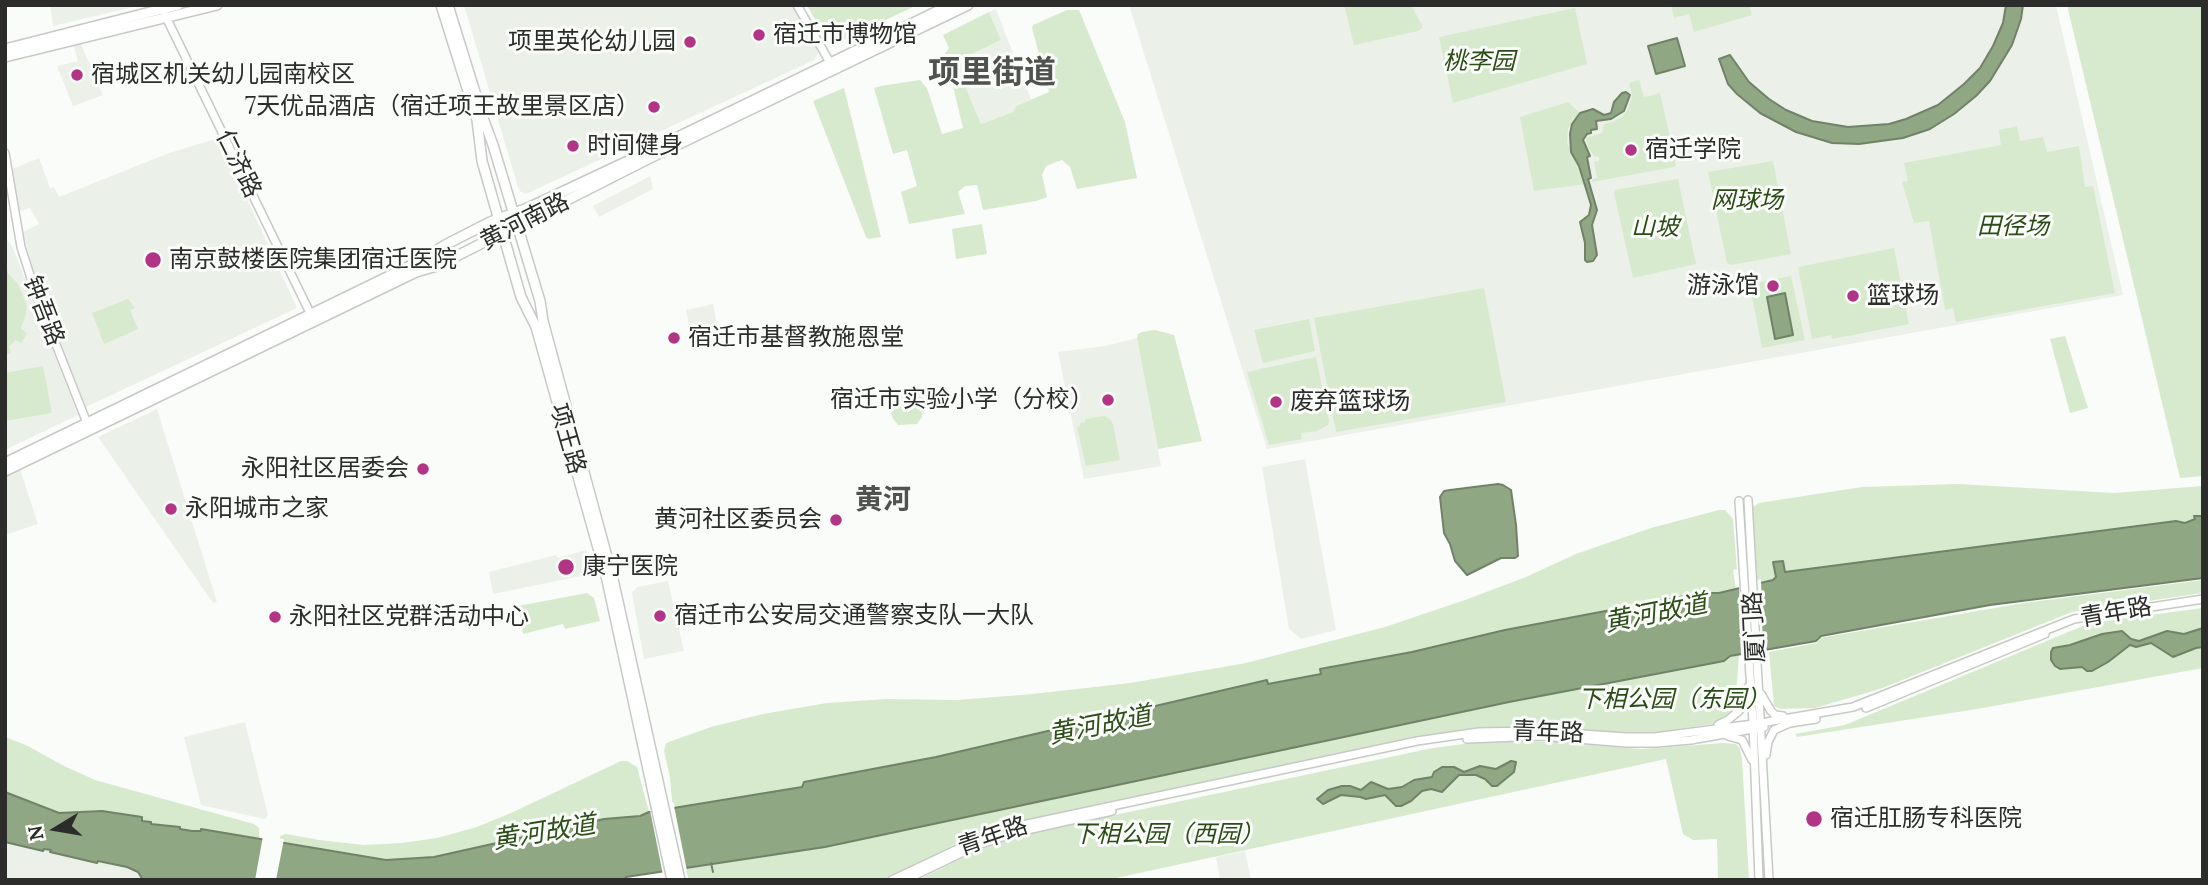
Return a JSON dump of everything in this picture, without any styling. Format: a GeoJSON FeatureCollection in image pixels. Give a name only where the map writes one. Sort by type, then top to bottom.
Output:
{"type":"FeatureCollection","features":[{"type":"Feature","properties":{"kind":"main road"},"geometry":{"type":"LineString","coordinates":[[5,57],[178,5]]}},
{"type":"Feature","properties":{"kind":"main road"},"geometry":{"type":"LineString","coordinates":[[5,49],[163,11],[216,5]]}},
{"type":"Feature","properties":{"kind":"main road","name":"项王路"},"geometry":{"type":"LineString","coordinates":[[441,5],[477,120],[480,151],[502,234],[521,297],[536,327],[607,580],[657,788]]}},
{"type":"Feature","properties":{"kind":"main road","name":"项王路"},"geometry":{"type":"LineString","coordinates":[[448,5],[540,301],[543,321],[613,579],[676,877]]}},
{"type":"Feature","properties":{"kind":"main road","name":"黄河南路"},"geometry":{"type":"LineString","coordinates":[[5,463],[313,318],[416,272],[438,266],[950,5]]}},
{"type":"Feature","properties":{"kind":"main road","name":"黄河南路"},"geometry":{"type":"LineString","coordinates":[[5,471],[313,318],[498,219],[968,5]]}},
{"type":"Feature","properties":{"kind":"street"},"geometry":{"type":"LineString","coordinates":[[797,5],[832,66]]}},
{"type":"Feature","properties":{"kind":"street","name":"仁济路"},"geometry":{"type":"LineString","coordinates":[[163,11],[313,318]]}},
{"type":"Feature","properties":{"kind":"street","name":"钟吾路"},"geometry":{"type":"LineString","coordinates":[[5,153],[20,247],[87,423]]}},
{"type":"Feature","properties":{"kind":"street","name":"厦门路"},"geometry":{"type":"LineString","coordinates":[[1748,500],[1748,570],[1759,770],[1759,880]]}},
{"type":"Feature","properties":{"kind":"street","name":"厦门路"},"geometry":{"type":"LineString","coordinates":[[1739,501],[1748,570]]}},
{"type":"Feature","properties":{"kind":"street","name":"青年路"},"geometry":{"type":"LineString","coordinates":[[905,880],[980,844],[1018,832],[1418,746],[1484,737],[1541,736],[1656,743],[1815,716],[1869,702],[2074,619],[2203,601]]}},
{"type":"Feature","properties":{"kind":"street"},"geometry":{"type":"LineString","coordinates":[[1691,736],[1723,724],[1734,716],[1744,701],[1753,669]]}},
{"type":"Feature","properties":{"kind":"street","name":"厦门路"},"geometry":{"type":"LineString","coordinates":[[1753,669],[1758,685],[1757,725]]}},
{"type":"Feature","properties":{"kind":"street"},"geometry":{"type":"LineString","coordinates":[[1758,685],[1767,706],[1775,715],[1815,716]]}},
{"type":"Feature","properties":{"kind":"street"},"geometry":{"type":"LineString","coordinates":[[1759,770],[1774,730],[1815,716]]}},
{"type":"Feature","properties":{"kind":"street","name":"青年路"},"geometry":{"type":"LineString","coordinates":[[892,880],[976,840],[1018,826],[1417,741],[1479,732],[1564,731],[1626,737],[1691,736]]}},
{"type":"Feature","properties":{"kind":"street"},"geometry":{"type":"LineString","coordinates":[[1691,736],[1738,737],[1759,770]]}},
{"type":"Feature","properties":{"kind":"street","name":"厦门路"},"geometry":{"type":"LineString","coordinates":[[1759,770],[1769,880]]}},
{"type":"Feature","properties":{"kind":"shaded area"},"geometry":{"type":"Polygon","coordinates":[[[50,5],[142,5],[53,26],[50,5]]]}},
{"type":"Feature","properties":{"kind":"shaded area"},"geometry":{"type":"Polygon","coordinates":[[[464,5],[794,5],[818,53],[814,60],[526,194],[518,187],[464,5]]]}},
{"type":"Feature","properties":{"kind":"shaded area","name":"宿迁学院"},"geometry":{"type":"Polygon","coordinates":[[[1129,5],[2056,5],[2123,295],[1267,449],[1129,5]]]}},
{"type":"Feature","properties":{"kind":"shaded area"},"geometry":{"type":"Polygon","coordinates":[[[996,9],[1031,99],[1016,106],[1013,112],[981,124],[955,62],[1001,40],[989,12],[996,9]]]}},
{"type":"Feature","properties":{"kind":"shaded area","name":"宿城区机关幼儿园南校区"},"geometry":{"type":"Polygon","coordinates":[[[81,44],[103,95],[73,106],[57,66],[78,61],[74,46],[81,44]]]}},
{"type":"Feature","properties":{"kind":"shaded area","name":"南京鼓楼医院集团宿迁医院"},"geometry":{"type":"Polygon","coordinates":[[[219,138],[297,308],[86,407],[37,285],[24,236],[23,232],[39,224],[30,208],[17,212],[10,170],[39,158],[50,188],[54,187],[59,197],[169,153],[219,138]]]}},
{"type":"Feature","properties":{"kind":"shaded area"},"geometry":{"type":"Polygon","coordinates":[[[650,176],[653,189],[599,217],[593,206],[650,176]]]}},
{"type":"Feature","properties":{"kind":"shaded area"},"geometry":{"type":"Polygon","coordinates":[[[5,241],[13,248],[78,415],[5,450],[5,241]]]}},
{"type":"Feature","properties":{"kind":"shaded area"},"geometry":{"type":"Polygon","coordinates":[[[713,304],[719,334],[692,339],[686,310],[713,304]]]}},
{"type":"Feature","properties":{"kind":"shaded area","name":"宿迁市实验小学（分校）"},"geometry":{"type":"Polygon","coordinates":[[[1137,338],[1161,466],[1084,479],[1058,352],[1105,346],[1137,338]]]}},
{"type":"Feature","properties":{"kind":"shaded area"},"geometry":{"type":"Polygon","coordinates":[[[157,409],[217,602],[213,603],[98,437],[157,409]]]}},
{"type":"Feature","properties":{"kind":"shaded area"},"geometry":{"type":"Polygon","coordinates":[[[1305,459],[1336,630],[1301,639],[1289,629],[1262,467],[1305,459]]]}},
{"type":"Feature","properties":{"kind":"shaded area"},"geometry":{"type":"Polygon","coordinates":[[[20,469],[38,524],[5,535],[5,476],[20,469]]]}},
{"type":"Feature","properties":{"kind":"shaded area"},"geometry":{"type":"Polygon","coordinates":[[[586,550],[589,571],[586,575],[493,594],[489,572],[586,550]]]}},
{"type":"Feature","properties":{"kind":"shaded area"},"geometry":{"type":"Polygon","coordinates":[[[668,581],[684,651],[644,659],[632,593],[637,587],[668,581]]]}},
{"type":"Feature","properties":{"kind":"shaded area"},"geometry":{"type":"Polygon","coordinates":[[[245,722],[268,815],[265,819],[201,805],[184,737],[245,722]]]}},
{"type":"Feature","properties":{"kind":"shaded area"},"geometry":{"type":"Polygon","coordinates":[[[5,842],[51,850],[96,863],[98,861],[127,867],[138,872],[143,880],[5,880],[5,842]]]}},
{"type":"Feature","properties":{"kind":"shaded area"},"geometry":{"type":"Polygon","coordinates":[[[1245,851],[1251,880],[1220,880],[1216,857],[1245,851]]]}},
{"type":"Feature","properties":{"kind":"green space"},"geometry":{"type":"Polygon","coordinates":[[[807,5],[917,5],[833,45],[828,43],[807,5]]]}},
{"type":"Feature","properties":{"kind":"green space"},"geometry":{"type":"Polygon","coordinates":[[[1344,5],[1411,5],[1422,28],[1354,45],[1344,5]]]}},
{"type":"Feature","properties":{"kind":"green space"},"geometry":{"type":"Polygon","coordinates":[[[1671,5],[1749,5],[1752,15],[1694,32],[1689,14],[1674,18],[1671,5]]]}},
{"type":"Feature","properties":{"kind":"green space"},"geometry":{"type":"Polygon","coordinates":[[[2067,5],[2203,5],[2203,476],[2180,478],[2067,5]]]}},
{"type":"Feature","properties":{"kind":"green space","name":"桃李园"},"geometry":{"type":"Polygon","coordinates":[[[1575,8],[1587,64],[1453,103],[1439,37],[1575,8]]]}},
{"type":"Feature","properties":{"kind":"green space"},"geometry":{"type":"Polygon","coordinates":[[[1067,10],[1079,10],[1082,17],[1125,122],[1137,178],[1077,189],[1070,167],[1062,160],[1046,166],[1042,175],[1047,197],[983,210],[977,185],[965,186],[958,192],[965,214],[909,224],[901,192],[917,186],[907,150],[893,154],[874,88],[920,80],[927,88],[942,134],[963,128],[945,53],[949,48],[943,35],[989,12],[1001,40],[955,62],[981,124],[1013,112],[1016,106],[1049,92],[1033,25],[1067,10]]]}},
{"type":"Feature","properties":{"kind":"green space"},"geometry":{"type":"Polygon","coordinates":[[[1639,80],[1644,97],[1660,93],[1676,165],[1592,182],[1597,178],[1594,162],[1599,161],[1599,157],[1594,156],[1586,138],[1602,133],[1604,124],[1622,117],[1632,96],[1629,83],[1639,80]]]}},
{"type":"Feature","properties":{"kind":"green space"},"geometry":{"type":"Polygon","coordinates":[[[844,88],[881,237],[866,237],[813,101],[844,88]]]}},
{"type":"Feature","properties":{"kind":"green space"},"geometry":{"type":"Polygon","coordinates":[[[1568,102],[1580,113],[1568,129],[1567,143],[1585,184],[1534,191],[1520,117],[1568,102]]]}},
{"type":"Feature","properties":{"kind":"green space","name":"田径场"},"geometry":{"type":"Polygon","coordinates":[[[2017,126],[2020,141],[2043,137],[2047,152],[2079,146],[2085,187],[2093,186],[2115,293],[1956,322],[1953,308],[1945,310],[1929,221],[1914,223],[1902,182],[1908,181],[1904,163],[2001,145],[1999,130],[2017,126]]]}},
{"type":"Feature","properties":{"kind":"green space","name":"网球场"},"geometry":{"type":"Polygon","coordinates":[[[1773,161],[1791,254],[1731,265],[1727,263],[1708,172],[1773,161]]]}},
{"type":"Feature","properties":{"kind":"green space","name":"山坡"},"geometry":{"type":"Polygon","coordinates":[[[1678,179],[1696,264],[1633,278],[1615,190],[1678,179]]]}},
{"type":"Feature","properties":{"kind":"green space"},"geometry":{"type":"Polygon","coordinates":[[[982,224],[987,254],[956,259],[952,229],[982,224]]]}},
{"type":"Feature","properties":{"kind":"green space","name":"篮球场"},"geometry":{"type":"Polygon","coordinates":[[[1894,248],[1909,324],[1832,339],[1831,335],[1812,339],[1798,267],[1894,248]]]}},
{"type":"Feature","properties":{"kind":"green space"},"geometry":{"type":"Polygon","coordinates":[[[5,262],[8,273],[18,284],[27,306],[21,328],[27,334],[21,343],[16,340],[9,346],[11,353],[5,354],[5,262]]]}},
{"type":"Feature","properties":{"kind":"green space"},"geometry":{"type":"Polygon","coordinates":[[[1791,276],[1805,340],[1762,348],[1751,291],[1760,282],[1791,276]]]}},
{"type":"Feature","properties":{"kind":"green space"},"geometry":{"type":"Polygon","coordinates":[[[1484,288],[1506,402],[1336,432],[1314,318],[1484,288]]]}},
{"type":"Feature","properties":{"kind":"green space"},"geometry":{"type":"Polygon","coordinates":[[[128,299],[135,308],[130,310],[138,329],[104,344],[92,313],[128,299]]]}},
{"type":"Feature","properties":{"kind":"green space"},"geometry":{"type":"Polygon","coordinates":[[[1309,319],[1315,351],[1263,363],[1254,330],[1309,319]]]}},
{"type":"Feature","properties":{"kind":"green space"},"geometry":{"type":"Polygon","coordinates":[[[1155,330],[1174,335],[1202,441],[1158,449],[1137,338],[1142,332],[1155,330]]]}},
{"type":"Feature","properties":{"kind":"green space"},"geometry":{"type":"Polygon","coordinates":[[[2065,336],[2088,408],[2070,413],[2050,339],[2065,336]]]}},
{"type":"Feature","properties":{"kind":"green space"},"geometry":{"type":"Polygon","coordinates":[[[1316,357],[1328,425],[1317,431],[1301,433],[1302,439],[1269,445],[1247,372],[1316,357]]]}},
{"type":"Feature","properties":{"kind":"green space"},"geometry":{"type":"Polygon","coordinates":[[[43,366],[52,413],[5,421],[5,373],[43,366]]]}},
{"type":"Feature","properties":{"kind":"green space"},"geometry":{"type":"Polygon","coordinates":[[[917,385],[924,403],[922,417],[917,424],[898,425],[892,417],[891,408],[906,388],[917,385]]]}},
{"type":"Feature","properties":{"kind":"green space"},"geometry":{"type":"Polygon","coordinates":[[[1104,416],[1113,424],[1120,460],[1086,466],[1077,427],[1085,422],[1085,419],[1104,416]]]}},
{"type":"Feature","properties":{"kind":"green space"},"geometry":{"type":"Polygon","coordinates":[[[1958,484],[2114,493],[2203,486],[2203,516],[2195,516],[2196,519],[2182,523],[2175,521],[1784,572],[1783,562],[1774,562],[1776,577],[1757,583],[1752,513],[1753,507],[1759,503],[1862,487],[1958,484]]]}},
{"type":"Feature","properties":{"kind":"green space"},"geometry":{"type":"Polygon","coordinates":[[[1725,510],[1733,519],[1737,569],[1733,570],[1736,589],[1701,593],[1505,630],[1412,652],[1321,669],[1321,674],[1268,684],[1266,680],[936,757],[804,782],[802,787],[677,809],[672,801],[664,751],[666,743],[711,727],[763,714],[827,703],[886,699],[957,700],[1033,694],[1130,683],[1246,663],[1385,627],[1526,577],[1576,554],[1651,528],[1725,510]]]}},
{"type":"Feature","properties":{"kind":"green space","name":"下相公园（东园）"},"geometry":{"type":"Polygon","coordinates":[[[2203,580],[2203,593],[2072,612],[1880,689],[1815,708],[1780,709],[1774,706],[1769,652],[1817,643],[1820,638],[2024,603],[2203,580]]]}},
{"type":"Feature","properties":{"kind":"green space"},"geometry":{"type":"Polygon","coordinates":[[[587,593],[594,598],[600,621],[565,629],[563,624],[523,634],[518,606],[587,593]]]}},
{"type":"Feature","properties":{"kind":"green space"},"geometry":{"type":"Polygon","coordinates":[[[2203,608],[2203,668],[1977,709],[1797,737],[1795,734],[1845,725],[2090,623],[2203,608]]]}},
{"type":"Feature","properties":{"kind":"green space","name":"下相公园（东园）"},"geometry":{"type":"Polygon","coordinates":[[[1739,654],[1735,709],[1732,715],[1719,723],[1659,732],[1631,733],[1526,726],[1462,731],[1016,823],[956,844],[888,880],[689,880],[685,868],[825,847],[1509,702],[1724,661],[1739,654]]]}},
{"type":"Feature","properties":{"kind":"green space"},"geometry":{"type":"Polygon","coordinates":[[[5,737],[95,780],[254,824],[259,828],[259,838],[202,829],[179,829],[151,824],[142,821],[142,817],[102,811],[59,813],[33,804],[5,792],[5,737]]]}},
{"type":"Feature","properties":{"kind":"green space","name":"下相公园（西园）"},"geometry":{"type":"Polygon","coordinates":[[[1488,741],[1559,742],[1640,749],[1736,744],[1742,759],[1749,880],[1718,880],[1717,839],[1693,840],[1683,834],[1666,759],[1107,880],[918,880],[978,850],[1013,837],[1433,748],[1488,741]]]}},
{"type":"Feature","properties":{"kind":"green space"},"geometry":{"type":"Polygon","coordinates":[[[621,761],[627,761],[637,767],[649,812],[640,816],[604,819],[410,860],[358,857],[280,842],[280,836],[286,834],[364,845],[437,838],[477,827],[511,813],[621,761]]]}},
{"type":"Feature","properties":{"kind":"water"},"geometry":{"type":"Polygon","coordinates":[[[2006,5],[2023,5],[2021,19],[2012,45],[1990,81],[1954,114],[1930,129],[1903,138],[1859,144],[1832,143],[1796,132],[1760,113],[1737,94],[1728,84],[1719,59],[1730,55],[1749,82],[1769,99],[1812,121],[1848,127],[1889,124],[1938,105],[1980,68],[2003,23],[2006,5]]]}},
{"type":"Feature","properties":{"kind":"water"},"geometry":{"type":"Polygon","coordinates":[[[1677,38],[1685,66],[1656,74],[1648,46],[1677,38]]]}},
{"type":"Feature","properties":{"kind":"water"},"geometry":{"type":"Polygon","coordinates":[[[1626,92],[1630,95],[1624,111],[1611,119],[1596,121],[1597,129],[1591,130],[1583,140],[1590,156],[1587,157],[1591,178],[1588,179],[1597,210],[1592,225],[1597,255],[1593,261],[1587,262],[1580,222],[1589,215],[1591,205],[1579,166],[1571,152],[1572,124],[1580,113],[1593,109],[1604,115],[1611,113],[1614,102],[1626,92]]]}},
{"type":"Feature","properties":{"kind":"water"},"geometry":{"type":"Polygon","coordinates":[[[1785,293],[1793,335],[1775,339],[1767,297],[1785,293]]]}},
{"type":"Feature","properties":{"kind":"water"},"geometry":{"type":"Polygon","coordinates":[[[1498,484],[1511,490],[1518,556],[1501,558],[1467,575],[1455,561],[1444,533],[1440,497],[1444,491],[1498,484]]]}},
{"type":"Feature","properties":{"kind":"water","name":"黄河故道"},"geometry":{"type":"Polygon","coordinates":[[[2194,516],[2203,516],[2203,578],[1990,605],[1821,636],[1816,641],[1730,656],[1724,661],[1509,702],[825,847],[626,877],[624,880],[143,880],[138,872],[127,867],[98,861],[97,863],[50,852],[51,850],[43,851],[5,842],[5,792],[59,813],[102,811],[142,817],[142,821],[151,824],[192,831],[201,829],[386,860],[434,857],[604,819],[640,816],[649,812],[802,787],[804,782],[936,757],[1267,680],[1268,684],[1321,674],[1320,669],[1412,652],[1505,630],[1701,593],[1719,593],[1773,580],[1776,577],[1773,562],[1783,561],[1785,572],[2176,521],[2185,523],[2195,519],[2194,516]]]}},
{"type":"Feature","properties":{"kind":"water"},"geometry":{"type":"Polygon","coordinates":[[[2203,628],[2203,647],[2173,657],[2151,643],[2136,647],[2130,645],[2092,671],[2082,667],[2060,669],[2051,660],[2053,648],[2102,634],[2122,631],[2131,639],[2139,641],[2167,631],[2184,634],[2203,628]]]}},
{"type":"Feature","properties":{"kind":"water"},"geometry":{"type":"Polygon","coordinates":[[[1511,761],[1516,762],[1514,772],[1497,786],[1492,786],[1476,775],[1459,775],[1442,792],[1431,789],[1422,791],[1401,806],[1396,806],[1385,795],[1366,799],[1341,795],[1323,804],[1317,799],[1328,790],[1342,786],[1361,790],[1371,782],[1388,789],[1402,787],[1414,780],[1432,777],[1434,772],[1442,767],[1454,767],[1464,772],[1480,766],[1496,769],[1511,761]]]}},
{"type":"Feature","properties":{"kind":"pier"},"geometry":{"type":"Polygon","coordinates":[[[1761,579],[1763,654],[1741,657],[1739,585],[1761,579]]]}},
{"type":"Feature","properties":{"kind":"pier"},"geometry":{"type":"Polygon","coordinates":[[[674,806],[687,871],[663,875],[650,810],[674,806]]]}},
{"type":"Feature","properties":{"kind":"pier"},"geometry":{"type":"Polygon","coordinates":[[[263,836],[284,839],[276,880],[255,880],[263,836]]]}},
{"type":"Feature","properties":{"kind":"waterway"},"geometry":{"type":"LineString","coordinates":[[711,863],[713,872]]}},
{"type":"Feature","properties":{"kind":"place","name":"宿迁市博物馆"},"geometry":{"type":"Point","coordinates":[759,35]}},
{"type":"Feature","properties":{"kind":"place","name":"项里英伦幼儿园"},"geometry":{"type":"Point","coordinates":[690,42]}},
{"type":"Feature","properties":{"kind":"place","name":"宿城区机关幼儿园南校区"},"geometry":{"type":"Point","coordinates":[77,75]}},
{"type":"Feature","properties":{"kind":"place","name":"7天优品酒店（宿迁项王故里景区店）"},"geometry":{"type":"Point","coordinates":[654,107]}},
{"type":"Feature","properties":{"kind":"place","name":"时间健身"},"geometry":{"type":"Point","coordinates":[573,146]}},
{"type":"Feature","properties":{"kind":"place","name":"宿迁学院"},"geometry":{"type":"Point","coordinates":[1631,150]}},
{"type":"Feature","properties":{"kind":"place","name":"南京鼓楼医院集团宿迁医院"},"geometry":{"type":"Point","coordinates":[153,260]}},
{"type":"Feature","properties":{"kind":"place","name":"游泳馆"},"geometry":{"type":"Point","coordinates":[1773,286]}},
{"type":"Feature","properties":{"kind":"place","name":"篮球场"},"geometry":{"type":"Point","coordinates":[1853,296]}},
{"type":"Feature","properties":{"kind":"place","name":"宿迁市基督教施恩堂"},"geometry":{"type":"Point","coordinates":[674,338]}},
{"type":"Feature","properties":{"kind":"place","name":"宿迁市实验小学（分校）"},"geometry":{"type":"Point","coordinates":[1108,400]}},
{"type":"Feature","properties":{"kind":"place","name":"废弃篮球场"},"geometry":{"type":"Point","coordinates":[1276,402]}},
{"type":"Feature","properties":{"kind":"place","name":"永阳社区居委会"},"geometry":{"type":"Point","coordinates":[423,469]}},
{"type":"Feature","properties":{"kind":"place","name":"永阳城市之家"},"geometry":{"type":"Point","coordinates":[171,509]}},
{"type":"Feature","properties":{"kind":"place","name":"黄河社区委员会"},"geometry":{"type":"Point","coordinates":[836,520]}},
{"type":"Feature","properties":{"kind":"place","name":"康宁医院"},"geometry":{"type":"Point","coordinates":[566,567]}},
{"type":"Feature","properties":{"kind":"place","name":"宿迁市公安局交通警察支队一大队"},"geometry":{"type":"Point","coordinates":[660,616]}},
{"type":"Feature","properties":{"kind":"place","name":"永阳社区党群活动中心"},"geometry":{"type":"Point","coordinates":[275,617]}},
{"type":"Feature","properties":{"kind":"place","name":"宿迁肛肠专科医院"},"geometry":{"type":"Point","coordinates":[1814,819]}},
{"type":"Feature","properties":{"kind":"district","name":"项里街道"},"geometry":{"type":"Point","coordinates":[992,74]}},
{"type":"Feature","properties":{"kind":"district","name":"黄河"},"geometry":{"type":"Point","coordinates":[883,501]}}]}
